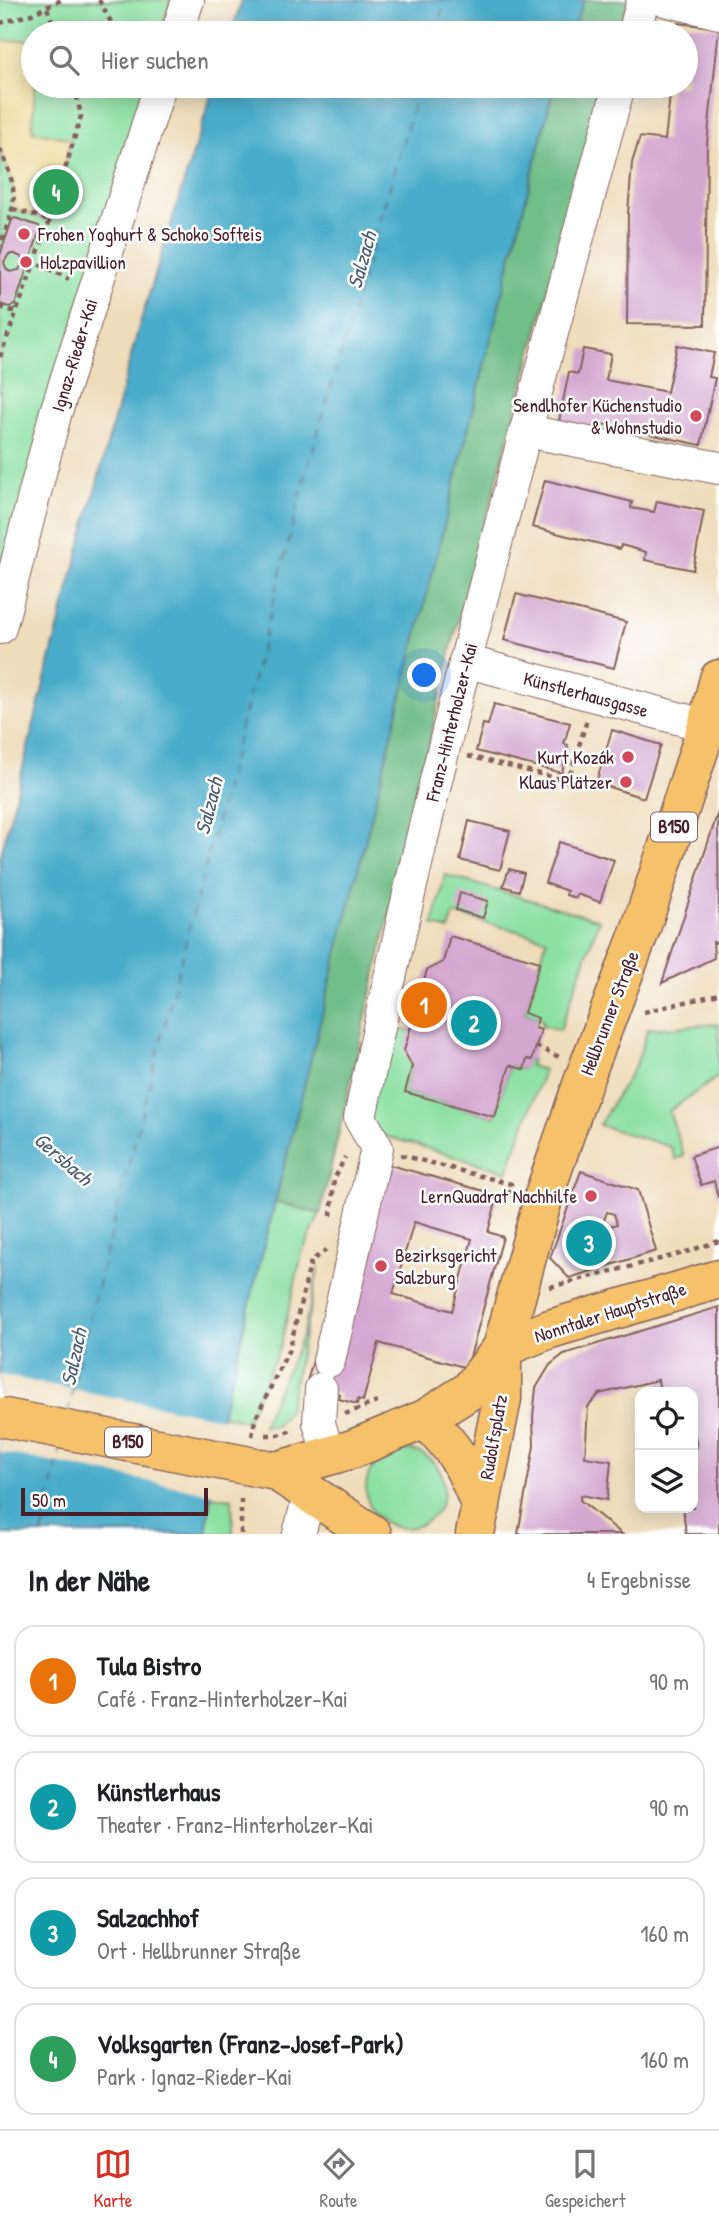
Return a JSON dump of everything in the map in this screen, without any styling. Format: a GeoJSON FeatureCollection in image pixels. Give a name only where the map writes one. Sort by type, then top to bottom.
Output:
{"type":"FeatureCollection","features":[{"type":"Feature","properties":{"kind":"main road","name":"Hellbrunner Straße"},"geometry":{"type":"LineString","coordinates":[[502,1348],[545,1192],[584,1079],[641,929],[707,726],[719,679]]}},
{"type":"Feature","properties":{"kind":"main road","name":"Nonntaler Hauptstraße"},"geometry":{"type":"LineString","coordinates":[[502,1348],[550,1329],[719,1279]]}},
{"type":"Feature","properties":{"kind":"main road","name":"Rudolfsplatz"},"geometry":{"type":"LineString","coordinates":[[256,1468],[329,1456],[425,1419],[469,1391],[502,1348]]}},
{"type":"Feature","properties":{"kind":"main road","name":"Rudolfsplatz"},"geometry":{"type":"LineString","coordinates":[[478,1520],[502,1399],[502,1348]]}},
{"type":"Feature","properties":{"kind":"main road","name":"B150"},"geometry":{"type":"LineString","coordinates":[[0,1417],[256,1468],[310,1493],[372,1534]]}},
{"type":"Feature","properties":{"kind":"main road","name":"Rudolfsplatz"},"geometry":{"type":"LineString","coordinates":[[425,1419],[450,1444],[466,1470],[478,1520]]}},
{"type":"Feature","properties":{"kind":"main road","name":"Rudolfsplatz"},"geometry":{"type":"LineString","coordinates":[[451,1534],[478,1520]]}},
{"type":"Feature","properties":{"kind":"street"},"geometry":{"type":"LineString","coordinates":[[181,21],[188,0]]}},
{"type":"Feature","properties":{"kind":"street"},"geometry":{"type":"LineString","coordinates":[[637,21],[643,0]]}},
{"type":"Feature","properties":{"kind":"street"},"geometry":{"type":"LineString","coordinates":[[664,0],[719,13]]}},
{"type":"Feature","properties":{"kind":"street","name":"Ignaz-Rieder-Kai"},"geometry":{"type":"LineString","coordinates":[[0,628],[55,415],[156,98]]}},
{"type":"Feature","properties":{"kind":"street","name":"Franz-Hinterholzer-Kai"},"geometry":{"type":"LineString","coordinates":[[377,1148],[360,1118],[384,1002],[465,661],[616,98]]}},
{"type":"Feature","properties":{"kind":"street"},"geometry":{"type":"LineString","coordinates":[[526,430],[719,468]]}},
{"type":"Feature","properties":{"kind":"street","name":"Künstlerhausgasse"},"geometry":{"type":"LineString","coordinates":[[465,661],[707,726]]}},
{"type":"Feature","properties":{"kind":"street"},"geometry":{"type":"LineString","coordinates":[[329,1456],[319,1423],[325,1375],[377,1148]]}},
{"type":"Feature","properties":{"kind":"street"},"geometry":{"type":"LineString","coordinates":[[299,1534],[310,1493]]}},
{"type":"Feature","properties":{"kind":"path"},"geometry":{"type":"LineString","coordinates":[[0,23],[47,8],[61,0]]}},
{"type":"Feature","properties":{"kind":"path"},"geometry":{"type":"LineString","coordinates":[[99,0],[110,21]]}},
{"type":"Feature","properties":{"kind":"path"},"geometry":{"type":"LineString","coordinates":[[47,8],[52,21]]}},
{"type":"Feature","properties":{"kind":"path"},"geometry":{"type":"LineString","coordinates":[[0,357],[32,262],[50,220],[81,116],[77,98]]}},
{"type":"Feature","properties":{"kind":"path"},"geometry":{"type":"LineString","coordinates":[[0,149],[13,183],[13,209],[0,249]]}},
{"type":"Feature","properties":{"kind":"path"},"geometry":{"type":"LineString","coordinates":[[13,209],[50,220]]}},
{"type":"Feature","properties":{"kind":"path"},"geometry":{"type":"LineString","coordinates":[[32,262],[70,280]]}},
{"type":"Feature","properties":{"kind":"path"},"geometry":{"type":"LineString","coordinates":[[0,307],[16,312]]}},
{"type":"Feature","properties":{"kind":"path"},"geometry":{"type":"LineString","coordinates":[[443,750],[568,781],[588,718]]}},
{"type":"Feature","properties":{"kind":"path"},"geometry":{"type":"LineString","coordinates":[[521,769],[523,763]]}},
{"type":"Feature","properties":{"kind":"path"},"geometry":{"type":"LineString","coordinates":[[644,1012],[719,994]]}},
{"type":"Feature","properties":{"kind":"path"},"geometry":{"type":"LineString","coordinates":[[536,1046],[560,1057]]}},
{"type":"Feature","properties":{"kind":"path"},"geometry":{"type":"LineString","coordinates":[[377,1148],[511,1184],[507,1207]]}},
{"type":"Feature","properties":{"kind":"path"},"geometry":{"type":"LineString","coordinates":[[546,1288],[680,1254],[719,1241]]}},
{"type":"Feature","properties":{"kind":"path"},"geometry":{"type":"LineString","coordinates":[[241,1534],[256,1468],[255,1420],[289,1348],[311,1261],[328,1250]]}},
{"type":"Feature","properties":{"kind":"path"},"geometry":{"type":"LineString","coordinates":[[340,1416],[384,1400]]}},
{"type":"Feature","properties":{"kind":"green space"},"geometry":{"type":"Polygon","coordinates":[[[0,0],[171,0],[164,21],[21,21],[21,98],[141,98],[0,588],[0,0]]]}},
{"type":"Feature","properties":{"kind":"green space"},"geometry":{"type":"Polygon","coordinates":[[[584,0],[628,0],[622,21],[576,21],[584,0]]]}},
{"type":"Feature","properties":{"kind":"green space"},"geometry":{"type":"Polygon","coordinates":[[[551,98],[601,98],[452,644],[320,1214],[274,1201],[551,98]]]}},
{"type":"Feature","properties":{"kind":"green space"},"geometry":{"type":"Polygon","coordinates":[[[445,875],[599,920],[560,1030],[542,1025],[543,1020],[524,1013],[547,939],[454,914],[449,930],[433,925],[445,875]]]}},
{"type":"Feature","properties":{"kind":"green space"},"geometry":{"type":"Polygon","coordinates":[[[719,1024],[719,1076],[669,1111],[684,1156],[675,1159],[671,1147],[599,1125],[636,1065],[648,1029],[719,1024]]]}},
{"type":"Feature","properties":{"kind":"green space"},"geometry":{"type":"Polygon","coordinates":[[[389,1026],[410,1032],[412,1066],[405,1092],[495,1117],[510,1065],[523,1069],[527,1059],[532,1060],[530,1066],[544,1070],[507,1172],[365,1130],[389,1026]]]}},
{"type":"Feature","properties":{"kind":"green space"},"geometry":{"type":"Polygon","coordinates":[[[274,1201],[320,1214],[302,1253],[280,1348],[246,1421],[222,1415],[274,1201]]]}},
{"type":"Feature","properties":{"kind":"green space"},"geometry":{"type":"Polygon","coordinates":[[[319,1266],[288,1411],[276,1426],[263,1426],[300,1341],[319,1266]]]}},
{"type":"Feature","properties":{"kind":"green space"},"geometry":{"type":"Polygon","coordinates":[[[405,1450],[420,1453],[433,1461],[441,1474],[444,1489],[441,1504],[433,1517],[420,1525],[405,1528],[390,1525],[377,1517],[369,1504],[366,1489],[369,1474],[377,1461],[390,1453],[405,1450]]]}},
{"type":"Feature","properties":{"kind":"green space"},"geometry":{"type":"Polygon","coordinates":[[[210,1496],[232,1499],[233,1534],[206,1534],[210,1496]]]}},
{"type":"Feature","properties":{"kind":"sand"},"geometry":{"type":"Polygon","coordinates":[[[21,40],[21,98],[34,98],[32,131],[71,139],[50,220],[13,209],[13,183],[0,149],[0,41],[21,40]]]}},
{"type":"Feature","properties":{"kind":"water"},"geometry":{"type":"Polygon","coordinates":[[[242,0],[584,0],[576,21],[235,21],[242,0]]]}},
{"type":"Feature","properties":{"kind":"water"},"geometry":{"type":"Polygon","coordinates":[[[210,98],[551,98],[222,1415],[206,1534],[0,1534],[0,858],[138,330],[210,98]]]}},
{"type":"Feature","properties":{"kind":"pier"},"geometry":{"type":"Polygon","coordinates":[[[0,1375],[225,1419],[214,1494],[0,1452],[0,1375]]]}},
{"type":"Feature","properties":{"kind":"building"},"geometry":{"type":"Polygon","coordinates":[[[698,25],[719,28],[707,144],[705,325],[627,324],[628,213],[632,163],[640,137],[665,140],[670,98],[698,98],[698,25]]]}},
{"type":"Feature","properties":{"kind":"building","name":"Holzpavillion"},"geometry":{"type":"Polygon","coordinates":[[[15,218],[39,226],[40,230],[15,305],[9,307],[0,304],[0,255],[15,218]],[[9,254],[4,262],[10,272],[19,270],[23,262],[21,257],[9,254]]]}},
{"type":"Feature","properties":{"kind":"building"},"geometry":{"type":"Polygon","coordinates":[[[677,345],[714,353],[709,377],[715,378],[701,445],[597,423],[596,429],[559,421],[569,372],[578,374],[583,349],[611,354],[606,380],[667,392],[677,345]]]}},
{"type":"Feature","properties":{"kind":"building"},"geometry":{"type":"Polygon","coordinates":[[[545,480],[632,502],[631,508],[654,512],[657,501],[704,511],[693,570],[645,560],[646,552],[621,545],[620,549],[532,527],[545,480]]]}},
{"type":"Feature","properties":{"kind":"building"},"geometry":{"type":"Polygon","coordinates":[[[516,594],[626,622],[614,668],[504,640],[516,594]]]}},
{"type":"Feature","properties":{"kind":"building"},"geometry":{"type":"Polygon","coordinates":[[[494,704],[570,723],[564,744],[568,745],[562,773],[476,751],[483,724],[488,725],[494,704]]]}},
{"type":"Feature","properties":{"kind":"building"},"geometry":{"type":"Polygon","coordinates":[[[612,730],[661,745],[644,798],[596,783],[612,730]]]}},
{"type":"Feature","properties":{"kind":"building"},"geometry":{"type":"Polygon","coordinates":[[[718,812],[719,944],[713,942],[714,958],[662,983],[718,812]]]}},
{"type":"Feature","properties":{"kind":"building"},"geometry":{"type":"Polygon","coordinates":[[[469,821],[510,831],[500,870],[460,860],[469,821]]]}},
{"type":"Feature","properties":{"kind":"building"},"geometry":{"type":"Polygon","coordinates":[[[559,842],[614,860],[600,902],[577,894],[576,898],[566,895],[567,891],[545,883],[559,842]]]}},
{"type":"Feature","properties":{"kind":"building"},"geometry":{"type":"Polygon","coordinates":[[[509,869],[524,873],[519,891],[503,886],[509,869]]]}},
{"type":"Feature","properties":{"kind":"building"},"geometry":{"type":"Polygon","coordinates":[[[460,893],[488,901],[483,918],[456,910],[460,893]]]}},
{"type":"Feature","properties":{"kind":"building"},"geometry":{"type":"Polygon","coordinates":[[[450,936],[540,962],[524,1013],[538,1018],[535,1028],[541,1030],[532,1060],[527,1059],[524,1070],[510,1065],[495,1117],[405,1092],[412,1066],[404,1051],[427,970],[443,962],[450,936]]]}},
{"type":"Feature","properties":{"kind":"building"},"geometry":{"type":"Polygon","coordinates":[[[719,1147],[718,1197],[714,1181],[701,1185],[691,1156],[719,1147]]]}},
{"type":"Feature","properties":{"kind":"building","name":"Bezirksgericht Salzburg"},"geometry":{"type":"Polygon","coordinates":[[[390,1165],[498,1195],[488,1232],[503,1237],[467,1368],[379,1343],[363,1401],[358,1399],[357,1404],[339,1399],[340,1394],[306,1385],[314,1357],[334,1363],[390,1165]],[[414,1222],[393,1294],[452,1311],[472,1239],[414,1222]]]}},
{"type":"Feature","properties":{"kind":"building"},"geometry":{"type":"Polygon","coordinates":[[[581,1171],[638,1190],[656,1251],[569,1278],[550,1258],[581,1171]],[[607,1212],[603,1223],[607,1227],[617,1224],[614,1214],[607,1212]]]}},
{"type":"Feature","properties":{"kind":"building"},"geometry":{"type":"Polygon","coordinates":[[[719,1307],[719,1534],[686,1534],[684,1513],[698,1513],[698,1387],[659,1387],[658,1380],[599,1394],[588,1407],[585,1457],[611,1461],[607,1500],[581,1495],[580,1500],[622,1534],[518,1534],[534,1446],[536,1388],[550,1365],[564,1354],[719,1307]]]}},
{"type":"Feature","properties":{"kind":"ferry route"},"geometry":{"type":"LineString","coordinates":[[439,21],[445,0]]}},
{"type":"Feature","properties":{"kind":"ferry route"},"geometry":{"type":"LineString","coordinates":[[68,1413],[81,1351],[306,473],[415,98]]}},
{"type":"Feature","properties":{"kind":"ferry route"},"geometry":{"type":"LineString","coordinates":[[42,1534],[60,1449]]}},
{"type":"Feature","properties":{"kind":"place","name":"Volksgarten (Franz-Josef-Park)"},"geometry":{"type":"Point","coordinates":[56,192]}},
{"type":"Feature","properties":{"kind":"place","name":"Frohen Yoghurt & Schoko Softeis"},"geometry":{"type":"Point","coordinates":[24,234]}},
{"type":"Feature","properties":{"kind":"place","name":"Holzpavillion"},"geometry":{"type":"Point","coordinates":[26,262]}},
{"type":"Feature","properties":{"kind":"place","name":"Sendlhofer Küchenstudio & Wohnstudio"},"geometry":{"type":"Point","coordinates":[696,416]}},
{"type":"Feature","properties":{"kind":"place","name":"Kurt Kozák"},"geometry":{"type":"Point","coordinates":[628,757]}},
{"type":"Feature","properties":{"kind":"place","name":"Klaus Plätzer"},"geometry":{"type":"Point","coordinates":[626,782]}},
{"type":"Feature","properties":{"kind":"place","name":"Tula Bistro"},"geometry":{"type":"Point","coordinates":[424,1005]}},
{"type":"Feature","properties":{"kind":"place","name":"Künstlerhaus"},"geometry":{"type":"Point","coordinates":[474,1023]}},
{"type":"Feature","properties":{"kind":"place","name":"LernQuadrat Nachhilfe"},"geometry":{"type":"Point","coordinates":[591,1196]}},
{"type":"Feature","properties":{"kind":"place","name":"Salzachhof"},"geometry":{"type":"Point","coordinates":[589,1243]}},
{"type":"Feature","properties":{"kind":"place","name":"Bezirksgericht Salzburg"},"geometry":{"type":"Point","coordinates":[381,1266]}},
{"type":"Feature","properties":{"kind":"water label","name":"Salzach"},"geometry":{"type":"Point","coordinates":[362,260]}},
{"type":"Feature","properties":{"kind":"water label","name":"Salzach"},"geometry":{"type":"Point","coordinates":[209,806]}},
{"type":"Feature","properties":{"kind":"water label","name":"Gersbach"},"geometry":{"type":"Point","coordinates":[63,1159]}},
{"type":"Feature","properties":{"kind":"water label","name":"Salzach"},"geometry":{"type":"Point","coordinates":[74,1357]}}]}
